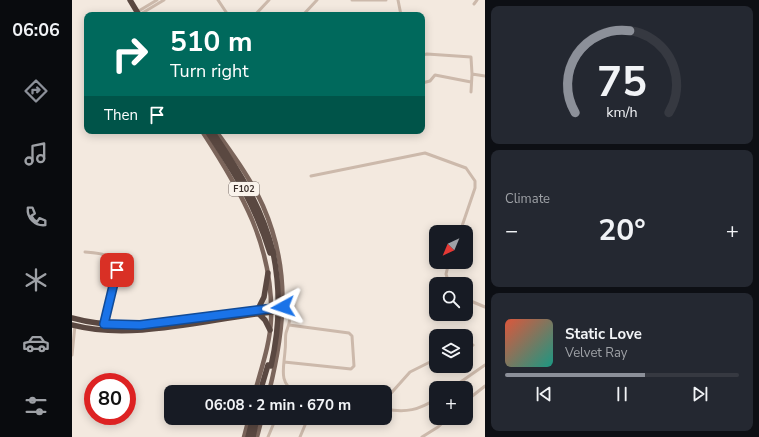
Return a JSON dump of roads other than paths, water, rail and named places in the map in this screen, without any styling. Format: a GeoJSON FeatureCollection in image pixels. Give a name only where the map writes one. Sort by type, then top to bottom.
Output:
{"type":"FeatureCollection","features":[{"type":"Feature","properties":{"kind":"highway"},"geometry":{"type":"LineString","coordinates":[[131,0],[138,12]]}},
{"type":"Feature","properties":{"kind":"highway","name":"F102"},"geometry":{"type":"LineString","coordinates":[[209,134],[248,197],[272,252]]}},
{"type":"Feature","properties":{"kind":"highway","name":"F102"},"geometry":{"type":"LineString","coordinates":[[214,134],[253,195],[265,223],[272,252],[276,314],[265,385]]}},
{"type":"Feature","properties":{"kind":"highway"},"geometry":{"type":"LineString","coordinates":[[258,311],[264,297],[268,273]]}},
{"type":"Feature","properties":{"kind":"highway"},"geometry":{"type":"LineString","coordinates":[[73,325],[112,327],[140,325],[283,309]]}},
{"type":"Feature","properties":{"kind":"highway"},"geometry":{"type":"LineString","coordinates":[[258,311],[270,330]]}},
{"type":"Feature","properties":{"kind":"highway"},"geometry":{"type":"LineString","coordinates":[[72,318],[112,327]]}},
{"type":"Feature","properties":{"kind":"highway","name":"F102"},"geometry":{"type":"LineString","coordinates":[[262,385],[269,366]]}},
{"type":"Feature","properties":{"kind":"highway"},"geometry":{"type":"LineString","coordinates":[[248,437],[252,425]]}},
{"type":"Feature","properties":{"kind":"highway"},"geometry":{"type":"LineString","coordinates":[[253,437],[256,425]]}},
{"type":"Feature","properties":{"kind":"main road"},"geometry":{"type":"LineString","coordinates":[[204,134],[237,185],[250,213],[260,237],[268,273],[270,330],[257,385]]}},
{"type":"Feature","properties":{"kind":"main road"},"geometry":{"type":"LineString","coordinates":[[218,134],[249,180],[270,225],[278,251],[283,309],[280,342],[271,385]]}},
{"type":"Feature","properties":{"kind":"main road"},"geometry":{"type":"LineString","coordinates":[[244,437],[247,425]]}},
{"type":"Feature","properties":{"kind":"main road"},"geometry":{"type":"LineString","coordinates":[[257,437],[260,425]]}},
{"type":"Feature","properties":{"kind":"street"},"geometry":{"type":"LineString","coordinates":[[140,12],[157,0]]}},
{"type":"Feature","properties":{"kind":"street"},"geometry":{"type":"LineString","coordinates":[[141,12],[164,0]]}},
{"type":"Feature","properties":{"kind":"street"},"geometry":{"type":"LineString","coordinates":[[218,0],[226,12]]}},
{"type":"Feature","properties":{"kind":"street"},"geometry":{"type":"LineString","coordinates":[[258,12],[269,0]]}},
{"type":"Feature","properties":{"kind":"street"},"geometry":{"type":"LineString","coordinates":[[306,12],[317,0]]}},
{"type":"Feature","properties":{"kind":"street"},"geometry":{"type":"LineString","coordinates":[[352,0],[386,0]]}},
{"type":"Feature","properties":{"kind":"street"},"geometry":{"type":"LineString","coordinates":[[398,0],[400,12]]}},
{"type":"Feature","properties":{"kind":"street"},"geometry":{"type":"LineString","coordinates":[[474,4],[477,0]]}},
{"type":"Feature","properties":{"kind":"street"},"geometry":{"type":"LineString","coordinates":[[425,54],[471,57],[471,92]]}},
{"type":"Feature","properties":{"kind":"street"},"geometry":{"type":"LineString","coordinates":[[472,74],[485,76]]}},
{"type":"Feature","properties":{"kind":"street"},"geometry":{"type":"LineString","coordinates":[[425,82],[430,81],[434,75],[471,82]]}},
{"type":"Feature","properties":{"kind":"street"},"geometry":{"type":"LineString","coordinates":[[311,176],[425,153],[453,162],[466,168],[475,181],[475,188],[462,225]]}},
{"type":"Feature","properties":{"kind":"street"},"geometry":{"type":"LineString","coordinates":[[85,252],[106,255],[115,262],[117,266],[104,324]]}},
{"type":"Feature","properties":{"kind":"street"},"geometry":{"type":"LineString","coordinates":[[473,302],[485,307]]}},
{"type":"Feature","properties":{"kind":"street"},"geometry":{"type":"LineString","coordinates":[[283,309],[290,314],[289,325],[286,333],[283,378],[287,385]]}},
{"type":"Feature","properties":{"kind":"street"},"geometry":{"type":"LineString","coordinates":[[72,355],[73,325]]}},
{"type":"Feature","properties":{"kind":"street"},"geometry":{"type":"LineString","coordinates":[[284,362],[351,369],[354,366],[352,336],[348,333],[289,325]]}},
{"type":"Feature","properties":{"kind":"street"},"geometry":{"type":"LineString","coordinates":[[392,392],[410,372],[429,362]]}},
{"type":"Feature","properties":{"kind":"street"},"geometry":{"type":"LineString","coordinates":[[462,381],[485,365]]}},
{"type":"Feature","properties":{"kind":"street"},"geometry":{"type":"LineString","coordinates":[[473,395],[485,386]]}},
{"type":"Feature","properties":{"kind":"street"},"geometry":{"type":"LineString","coordinates":[[392,410],[403,412],[414,410],[429,403]]}},
{"type":"Feature","properties":{"kind":"street"},"geometry":{"type":"LineString","coordinates":[[268,437],[273,425]]}},
{"type":"Feature","properties":{"kind":"street"},"geometry":{"type":"LineString","coordinates":[[300,437],[305,425]]}},
{"type":"Feature","properties":{"kind":"street"},"geometry":{"type":"LineString","coordinates":[[422,437],[440,425]]}}]}
